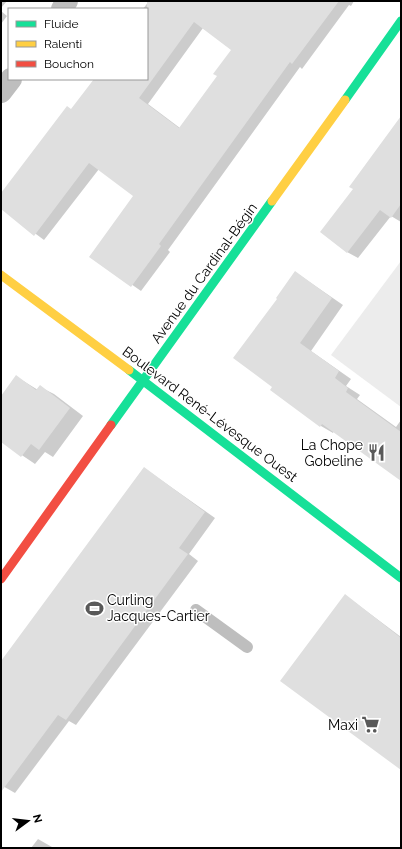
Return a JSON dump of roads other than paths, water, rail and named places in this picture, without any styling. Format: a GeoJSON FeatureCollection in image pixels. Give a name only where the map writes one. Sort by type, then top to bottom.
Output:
{"type":"FeatureCollection","features":[{"type":"Feature","properties":{"kind":"street","name":"Avenue du Cardinal-Bégin"},"geometry":{"type":"LineString","coordinates":[[1,579],[401,21]]}},
{"type":"Feature","properties":{"kind":"street"},"geometry":{"type":"LineString","coordinates":[[1,92],[10,80]]}},
{"type":"Feature","properties":{"kind":"street","name":"Boulevard René-Lévesque Ouest"},"geometry":{"type":"LineString","coordinates":[[1,275],[144,381],[401,578]]}},
{"type":"Feature","properties":{"kind":"lane"},"geometry":{"type":"LineString","coordinates":[[196,610],[247,647]]}},
{"type":"Feature","properties":{"kind":"place","name":"La Chope Gobeline"},"geometry":{"type":"Point","coordinates":[376,453]}},
{"type":"Feature","properties":{"kind":"place","name":"Curling Jacques-Cartier"},"geometry":{"type":"Point","coordinates":[94,608]}},
{"type":"Feature","properties":{"kind":"place","name":"Maxi"},"geometry":{"type":"Point","coordinates":[371,725]}}]}
